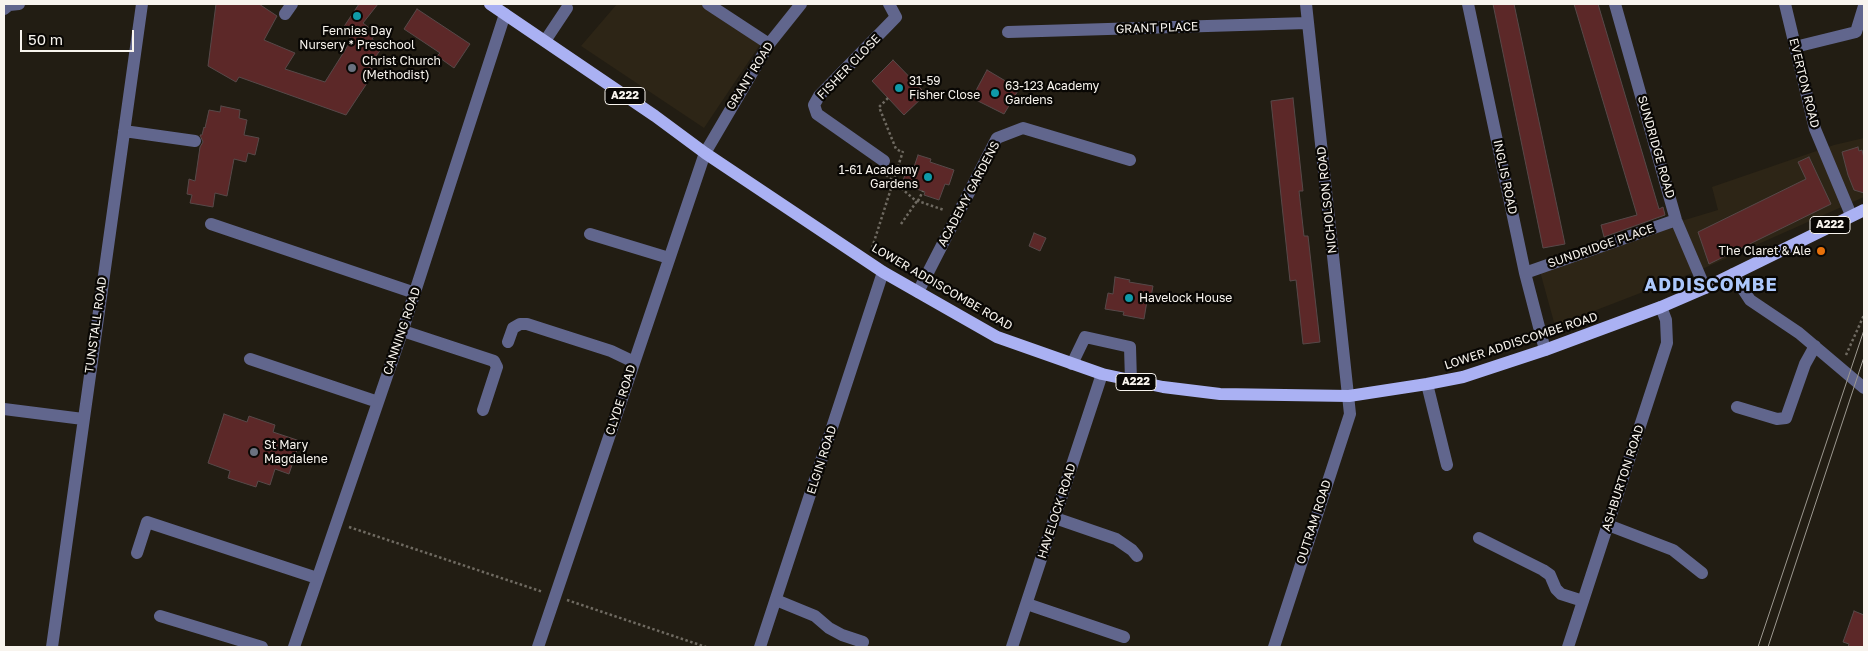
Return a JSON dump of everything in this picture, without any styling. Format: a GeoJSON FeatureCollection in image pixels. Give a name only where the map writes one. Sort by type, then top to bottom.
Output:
{"type":"FeatureCollection","features":[{"type":"Feature","properties":{"kind":"main road","name":"LOWER ADDISCOMBE ROAD"},"geometry":{"type":"LineString","coordinates":[[490,4],[705,153],[883,272],[997,337],[1102,374],[1131,381],[1220,394],[1349,396],[1463,377],[1545,350],[1660,307],[1705,288],[1864,210]]}},
{"type":"Feature","properties":{"kind":"street"},"geometry":{"type":"LineString","coordinates":[[4,8],[9,5],[20,4]]}},
{"type":"Feature","properties":{"kind":"street","name":"TUNSTALL ROAD"},"geometry":{"type":"LineString","coordinates":[[52,647],[142,4]]}},
{"type":"Feature","properties":{"kind":"street"},"geometry":{"type":"LineString","coordinates":[[708,4],[768,44]]}},
{"type":"Feature","properties":{"kind":"street","name":"GRANT ROAD"},"geometry":{"type":"LineString","coordinates":[[705,153],[768,44],[801,4]]}},
{"type":"Feature","properties":{"kind":"street","name":"FISHER CLOSE"},"geometry":{"type":"LineString","coordinates":[[884,161],[817,114],[814,105],[818,96],[896,17],[889,4]]}},
{"type":"Feature","properties":{"kind":"street","name":"NICHOLSON ROAD"},"geometry":{"type":"LineString","coordinates":[[1306,4],[1349,396]]}},
{"type":"Feature","properties":{"kind":"street","name":"INGLIS ROAD"},"geometry":{"type":"LineString","coordinates":[[1468,4],[1526,273],[1545,350]]}},
{"type":"Feature","properties":{"kind":"street","name":"SUNDRIDGE ROAD"},"geometry":{"type":"LineString","coordinates":[[1615,4],[1676,220],[1705,288]]}},
{"type":"Feature","properties":{"kind":"street","name":"EVERTON ROAD"},"geometry":{"type":"LineString","coordinates":[[1785,4],[1815,129],[1851,215]]}},
{"type":"Feature","properties":{"kind":"street"},"geometry":{"type":"LineString","coordinates":[[1795,47],[1856,32],[1864,6]]}},
{"type":"Feature","properties":{"kind":"street"},"geometry":{"type":"LineString","coordinates":[[545,41],[567,8]]}},
{"type":"Feature","properties":{"kind":"street","name":"CANNING ROAD"},"geometry":{"type":"LineString","coordinates":[[294,647],[415,293],[506,14]]}},
{"type":"Feature","properties":{"kind":"street","name":"GRANT PLACE"},"geometry":{"type":"LineString","coordinates":[[1008,32],[1307,23]]}},
{"type":"Feature","properties":{"kind":"street","name":"ACADEMY GARDENS"},"geometry":{"type":"LineString","coordinates":[[918,292],[997,138],[1022,128],[1130,160]]}},
{"type":"Feature","properties":{"kind":"street"},"geometry":{"type":"LineString","coordinates":[[124,131],[195,141]]}},
{"type":"Feature","properties":{"kind":"street","name":"CLYDE ROAD"},"geometry":{"type":"LineString","coordinates":[[538,647],[705,153]]}},
{"type":"Feature","properties":{"kind":"street","name":"SUNDRIDGE PLACE"},"geometry":{"type":"LineString","coordinates":[[1526,273],[1676,220]]}},
{"type":"Feature","properties":{"kind":"street"},"geometry":{"type":"LineString","coordinates":[[211,224],[415,293]]}},
{"type":"Feature","properties":{"kind":"street"},"geometry":{"type":"LineString","coordinates":[[590,234],[669,258]]}},
{"type":"Feature","properties":{"kind":"street","name":"ELGIN ROAD"},"geometry":{"type":"LineString","coordinates":[[760,647],[883,272]]}},
{"type":"Feature","properties":{"kind":"street"},"geometry":{"type":"LineString","coordinates":[[1733,274],[1750,300],[1786,323],[1816,346],[1864,388]]}},
{"type":"Feature","properties":{"kind":"street","name":"ASHBURTON ROAD"},"geometry":{"type":"LineString","coordinates":[[1568,647],[1667,343],[1666,320],[1660,307]]}},
{"type":"Feature","properties":{"kind":"street"},"geometry":{"type":"LineString","coordinates":[[508,342],[513,328],[520,324],[527,324],[611,351],[634,362]]}},
{"type":"Feature","properties":{"kind":"street"},"geometry":{"type":"LineString","coordinates":[[402,331],[494,361],[496,367],[483,410]]}},
{"type":"Feature","properties":{"kind":"street"},"geometry":{"type":"LineString","coordinates":[[1072,364],[1085,336],[1130,347],[1131,381]]}},
{"type":"Feature","properties":{"kind":"street"},"geometry":{"type":"LineString","coordinates":[[1737,407],[1777,419],[1786,418],[1805,364],[1816,346]]}},
{"type":"Feature","properties":{"kind":"street"},"geometry":{"type":"LineString","coordinates":[[250,358],[378,402]]}},
{"type":"Feature","properties":{"kind":"street","name":"HAVELOCK ROAD"},"geometry":{"type":"LineString","coordinates":[[1012,647],[1102,374]]}},
{"type":"Feature","properties":{"kind":"street"},"geometry":{"type":"LineString","coordinates":[[1427,384],[1447,465]]}},
{"type":"Feature","properties":{"kind":"street","name":"OUTRAM ROAD"},"geometry":{"type":"LineString","coordinates":[[1274,647],[1350,414],[1349,396]]}},
{"type":"Feature","properties":{"kind":"street"},"geometry":{"type":"LineString","coordinates":[[4,409],[83,419]]}},
{"type":"Feature","properties":{"kind":"street"},"geometry":{"type":"LineString","coordinates":[[1055,518],[1116,539],[1132,550],[1137,556]]}},
{"type":"Feature","properties":{"kind":"street"},"geometry":{"type":"LineString","coordinates":[[137,553],[147,522],[317,578]]}},
{"type":"Feature","properties":{"kind":"street"},"geometry":{"type":"LineString","coordinates":[[1608,526],[1673,550],[1702,573]]}},
{"type":"Feature","properties":{"kind":"street"},"geometry":{"type":"LineString","coordinates":[[1479,538],[1543,570],[1550,575],[1556,589],[1561,594],[1583,601]]}},
{"type":"Feature","properties":{"kind":"street"},"geometry":{"type":"LineString","coordinates":[[776,600],[815,616],[842,636],[864,642]]}},
{"type":"Feature","properties":{"kind":"street"},"geometry":{"type":"LineString","coordinates":[[1026,604],[1124,637]]}},
{"type":"Feature","properties":{"kind":"street"},"geometry":{"type":"LineString","coordinates":[[160,616],[262,647]]}},
{"type":"Feature","properties":{"kind":"path"},"geometry":{"type":"LineString","coordinates":[[868,261],[902,151],[896,148],[879,107],[888,98]]}},
{"type":"Feature","properties":{"kind":"path"},"geometry":{"type":"LineString","coordinates":[[893,182],[918,201],[958,215]]}},
{"type":"Feature","properties":{"kind":"path"},"geometry":{"type":"LineString","coordinates":[[901,224],[923,191]]}},
{"type":"Feature","properties":{"kind":"path"},"geometry":{"type":"LineString","coordinates":[[1840,367],[1864,315]]}},
{"type":"Feature","properties":{"kind":"path"},"geometry":{"type":"LineString","coordinates":[[336,522],[706,647]]}},
{"type":"Feature","properties":{"kind":"shaded area"},"geometry":{"type":"Polygon","coordinates":[[[617,4],[703,4],[761,43],[704,128],[581,46],[617,4]]]}},
{"type":"Feature","properties":{"kind":"shaded area"},"geometry":{"type":"Polygon","coordinates":[[[1864,138],[1864,197],[1700,270],[1555,326],[1538,264],[1718,210],[1712,187],[1834,145],[1864,138]]]}},
{"type":"Feature","properties":{"kind":"building"},"geometry":{"type":"Polygon","coordinates":[[[216,4],[259,4],[277,16],[264,40],[295,53],[285,69],[325,82],[352,39],[341,31],[359,4],[378,4],[363,23],[368,27],[367,31],[374,36],[372,39],[383,47],[368,66],[375,71],[346,115],[239,77],[236,82],[208,66],[216,4]]]}},
{"type":"Feature","properties":{"kind":"building"},"geometry":{"type":"Polygon","coordinates":[[[1493,4],[1514,4],[1565,244],[1543,248],[1493,4]]]}},
{"type":"Feature","properties":{"kind":"building"},"geometry":{"type":"Polygon","coordinates":[[[1574,4],[1598,4],[1659,209],[1663,207],[1665,215],[1604,237],[1601,225],[1637,215],[1574,4]]]}},
{"type":"Feature","properties":{"kind":"building"},"geometry":{"type":"Polygon","coordinates":[[[417,9],[470,44],[454,68],[437,56],[440,53],[404,29],[417,9]]]}},
{"type":"Feature","properties":{"kind":"building","name":"31-59 Fisher Close"},"geometry":{"type":"Polygon","coordinates":[[[893,60],[926,94],[904,115],[872,81],[893,60]]]}},
{"type":"Feature","properties":{"kind":"building","name":"63-123 Academy Gardens"},"geometry":{"type":"Polygon","coordinates":[[[987,70],[1019,89],[1004,114],[972,98],[987,70]]]}},
{"type":"Feature","properties":{"kind":"building"},"geometry":{"type":"Polygon","coordinates":[[[1293,98],[1303,191],[1299,191],[1304,236],[1308,236],[1320,342],[1303,344],[1296,280],[1290,281],[1271,101],[1293,98]]]}},
{"type":"Feature","properties":{"kind":"building"},"geometry":{"type":"Polygon","coordinates":[[[221,106],[240,110],[239,118],[247,120],[244,135],[259,138],[255,155],[248,153],[246,162],[234,159],[227,196],[215,193],[213,207],[190,203],[192,195],[187,194],[189,179],[195,181],[200,147],[203,142],[200,135],[202,135],[205,128],[209,110],[220,112],[221,106]]]}},
{"type":"Feature","properties":{"kind":"building"},"geometry":{"type":"Polygon","coordinates":[[[1858,147],[1859,151],[1862,150],[1864,158],[1864,193],[1854,190],[1842,152],[1858,147]]]}},
{"type":"Feature","properties":{"kind":"building","name":"1-61 Academy Gardens"},"geometry":{"type":"Polygon","coordinates":[[[918,155],[931,159],[930,162],[954,170],[949,185],[945,184],[939,200],[924,195],[925,192],[902,184],[907,168],[913,170],[918,155]]]}},
{"type":"Feature","properties":{"kind":"building"},"geometry":{"type":"Polygon","coordinates":[[[1809,157],[1831,204],[1709,264],[1698,232],[1806,179],[1798,162],[1809,157]]]}},
{"type":"Feature","properties":{"kind":"building"},"geometry":{"type":"Polygon","coordinates":[[[1034,233],[1046,238],[1040,251],[1029,246],[1034,233]]]}},
{"type":"Feature","properties":{"kind":"building","name":"Havelock House"},"geometry":{"type":"Polygon","coordinates":[[[1115,277],[1130,280],[1129,282],[1153,286],[1150,302],[1147,301],[1144,319],[1123,315],[1124,312],[1105,309],[1108,293],[1113,294],[1115,277]]]}},
{"type":"Feature","properties":{"kind":"building","name":"St Mary Magdalene"},"geometry":{"type":"Polygon","coordinates":[[[224,414],[247,422],[249,416],[275,425],[273,432],[300,441],[289,474],[275,469],[270,485],[258,481],[256,487],[228,478],[230,471],[208,463],[224,414]]]}},
{"type":"Feature","properties":{"kind":"building"},"geometry":{"type":"Polygon","coordinates":[[[1854,611],[1864,615],[1864,647],[1848,647],[1849,644],[1843,642],[1854,611]]]}},
{"type":"Feature","properties":{"kind":"tram line"},"geometry":{"type":"LineString","coordinates":[[1758,647],[1864,330]]}},
{"type":"Feature","properties":{"kind":"tram line"},"geometry":{"type":"LineString","coordinates":[[1768,647],[1864,357]]}},
{"type":"Feature","properties":{"kind":"place","name":"Fennies Day Nursery * Preschool"},"geometry":{"type":"Point","coordinates":[357,16]}},
{"type":"Feature","properties":{"kind":"place","name":"Christ Church (Methodist)"},"geometry":{"type":"Point","coordinates":[352,68]}},
{"type":"Feature","properties":{"kind":"place","name":"31-59 Fisher Close"},"geometry":{"type":"Point","coordinates":[899,88]}},
{"type":"Feature","properties":{"kind":"place","name":"63-123 Academy Gardens"},"geometry":{"type":"Point","coordinates":[995,93]}},
{"type":"Feature","properties":{"kind":"place","name":"1-61 Academy Gardens"},"geometry":{"type":"Point","coordinates":[928,177]}},
{"type":"Feature","properties":{"kind":"place","name":"The Claret & Ale"},"geometry":{"type":"Point","coordinates":[1821,251]}},
{"type":"Feature","properties":{"kind":"place","name":"Havelock House"},"geometry":{"type":"Point","coordinates":[1129,298]}},
{"type":"Feature","properties":{"kind":"place","name":"St Mary Magdalene"},"geometry":{"type":"Point","coordinates":[254,452]}},
{"type":"Feature","properties":{"kind":"district","name":"ADDISCOMBE"},"geometry":{"type":"Point","coordinates":[1711,285]}}]}
